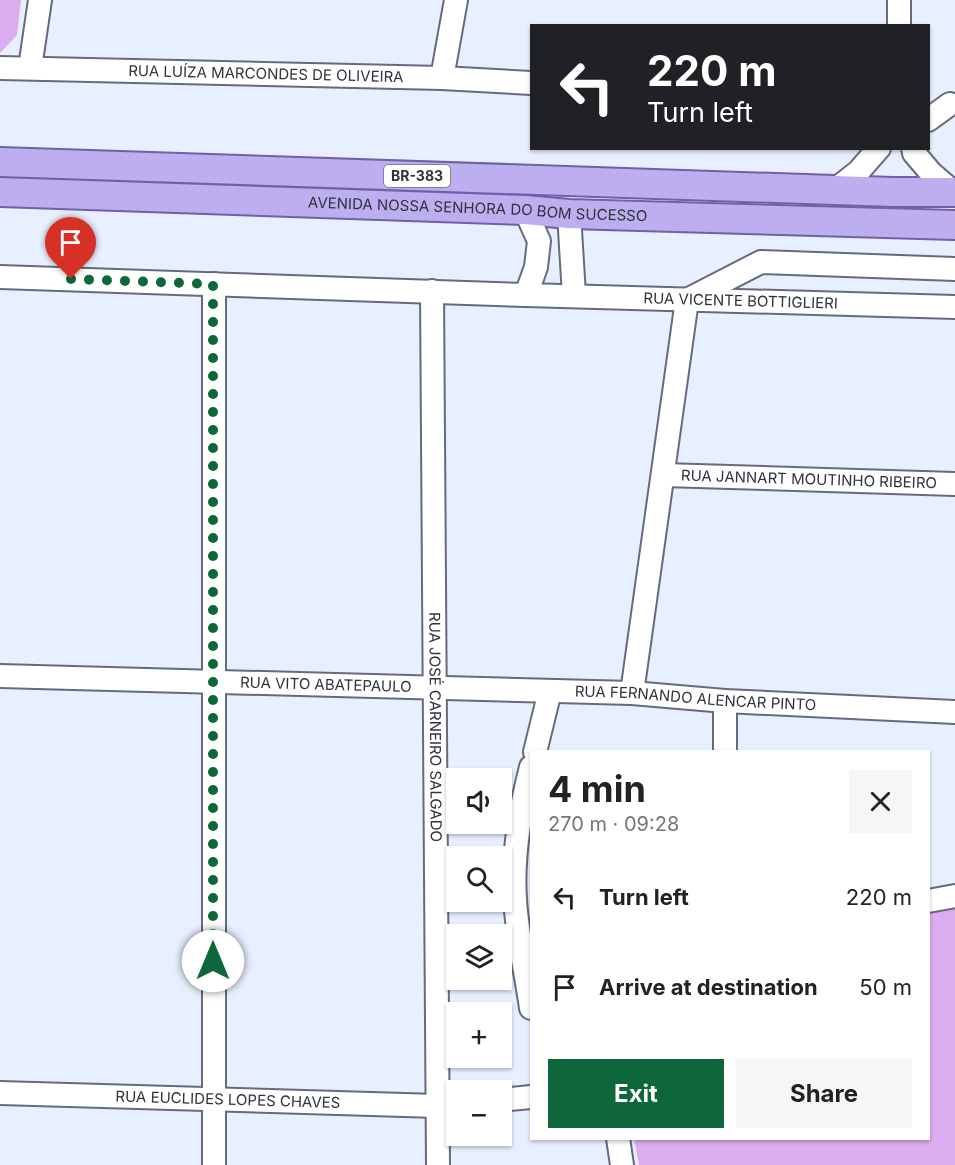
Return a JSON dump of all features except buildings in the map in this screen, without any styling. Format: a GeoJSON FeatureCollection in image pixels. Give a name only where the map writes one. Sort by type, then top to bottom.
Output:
{"type":"FeatureCollection","features":[{"type":"Feature","properties":{"kind":"main road","name":"AVENIDA NOSSA SENHORA DO BOM SUCESSO"},"geometry":{"type":"LineString","coordinates":[[0,162],[954,192]]}},
{"type":"Feature","properties":{"kind":"main road","name":"AVENIDA NOSSA SENHORA DO BOM SUCESSO"},"geometry":{"type":"LineString","coordinates":[[0,192],[525,210],[569,214],[955,225]]}},
{"type":"Feature","properties":{"kind":"street"},"geometry":{"type":"LineString","coordinates":[[30,68],[40,0]]}},
{"type":"Feature","properties":{"kind":"street"},"geometry":{"type":"LineString","coordinates":[[442,78],[456,0]]}},
{"type":"Feature","properties":{"kind":"street"},"geometry":{"type":"LineString","coordinates":[[899,0],[899,24]]}},
{"type":"Feature","properties":{"kind":"street","name":"RUA LUÍZA MARCONDES DE OLIVEIRA"},"geometry":{"type":"LineString","coordinates":[[0,68],[442,78],[530,83]]}},
{"type":"Feature","properties":{"kind":"street"},"geometry":{"type":"LineString","coordinates":[[930,118],[945,105]]}},
{"type":"Feature","properties":{"kind":"street"},"geometry":{"type":"LineString","coordinates":[[835,190],[858,172],[878,150]]}},
{"type":"Feature","properties":{"kind":"street"},"geometry":{"type":"LineString","coordinates":[[914,150],[931,173],[954,192]]}},
{"type":"Feature","properties":{"kind":"street"},"geometry":{"type":"LineString","coordinates":[[525,210],[539,241],[536,267],[526,295]]}},
{"type":"Feature","properties":{"kind":"street"},"geometry":{"type":"LineString","coordinates":[[569,214],[574,295]]}},
{"type":"Feature","properties":{"kind":"street"},"geometry":{"type":"LineString","coordinates":[[632,693],[687,300],[761,262],[955,269]]}},
{"type":"Feature","properties":{"kind":"street","name":"RUA VICENTE BOTTIGLIERI"},"geometry":{"type":"LineString","coordinates":[[0,277],[955,307]]}},
{"type":"Feature","properties":{"kind":"street"},"geometry":{"type":"LineString","coordinates":[[213,284],[214,1165]]}},
{"type":"Feature","properties":{"kind":"street","name":"RUA JOSÉ CARNEIRO SALGADO"},"geometry":{"type":"LineString","coordinates":[[432,291],[435,688],[446,1080]]}},
{"type":"Feature","properties":{"kind":"street","name":"RUA JANNART MOUTINHO RIBEIRO"},"geometry":{"type":"LineString","coordinates":[[663,475],[955,484]]}},
{"type":"Feature","properties":{"kind":"street","name":"RUA VITO ABATEPAULO"},"geometry":{"type":"LineString","coordinates":[[0,676],[435,688]]}},
{"type":"Feature","properties":{"kind":"street","name":"RUA FERNANDO ALENCAR PINTO"},"geometry":{"type":"LineString","coordinates":[[435,688],[632,693],[725,701],[955,712]]}},
{"type":"Feature","properties":{"kind":"street"},"geometry":{"type":"LineString","coordinates":[[535,750],[549,691]]}},
{"type":"Feature","properties":{"kind":"street"},"geometry":{"type":"LineString","coordinates":[[725,701],[725,750]]}},
{"type":"Feature","properties":{"kind":"street"},"geometry":{"type":"LineString","coordinates":[[530,771],[521,807],[515,850],[515,899],[530,1001]]}},
{"type":"Feature","properties":{"kind":"street"},"geometry":{"type":"LineString","coordinates":[[930,901],[955,896]]}},
{"type":"Feature","properties":{"kind":"street","name":"RUA EUCLIDES LOPES CHAVES"},"geometry":{"type":"LineString","coordinates":[[0,1093],[214,1101],[446,1105]]}},
{"type":"Feature","properties":{"kind":"street"},"geometry":{"type":"LineString","coordinates":[[512,1099],[530,1097]]}},
{"type":"Feature","properties":{"kind":"street","name":"RUA JOSÉ CARNEIRO SALGADO"},"geometry":{"type":"LineString","coordinates":[[438,1165],[446,1112]]}},
{"type":"Feature","properties":{"kind":"street"},"geometry":{"type":"LineString","coordinates":[[618,1140],[622,1165]]}},
{"type":"Feature","properties":{"kind":"shaded area"},"geometry":{"type":"Polygon","coordinates":[[[0,0],[21,0],[17,35],[0,53],[0,0]]]}},
{"type":"Feature","properties":{"kind":"shaded area"},"geometry":{"type":"Polygon","coordinates":[[[955,907],[955,1165],[639,1165],[634,1140],[930,1140],[930,912],[955,907]]]}},
{"type":"Feature","properties":{"kind":"route"},"geometry":{"type":"LineString","coordinates":[[71,279],[213,284],[213,961]]}}]}
